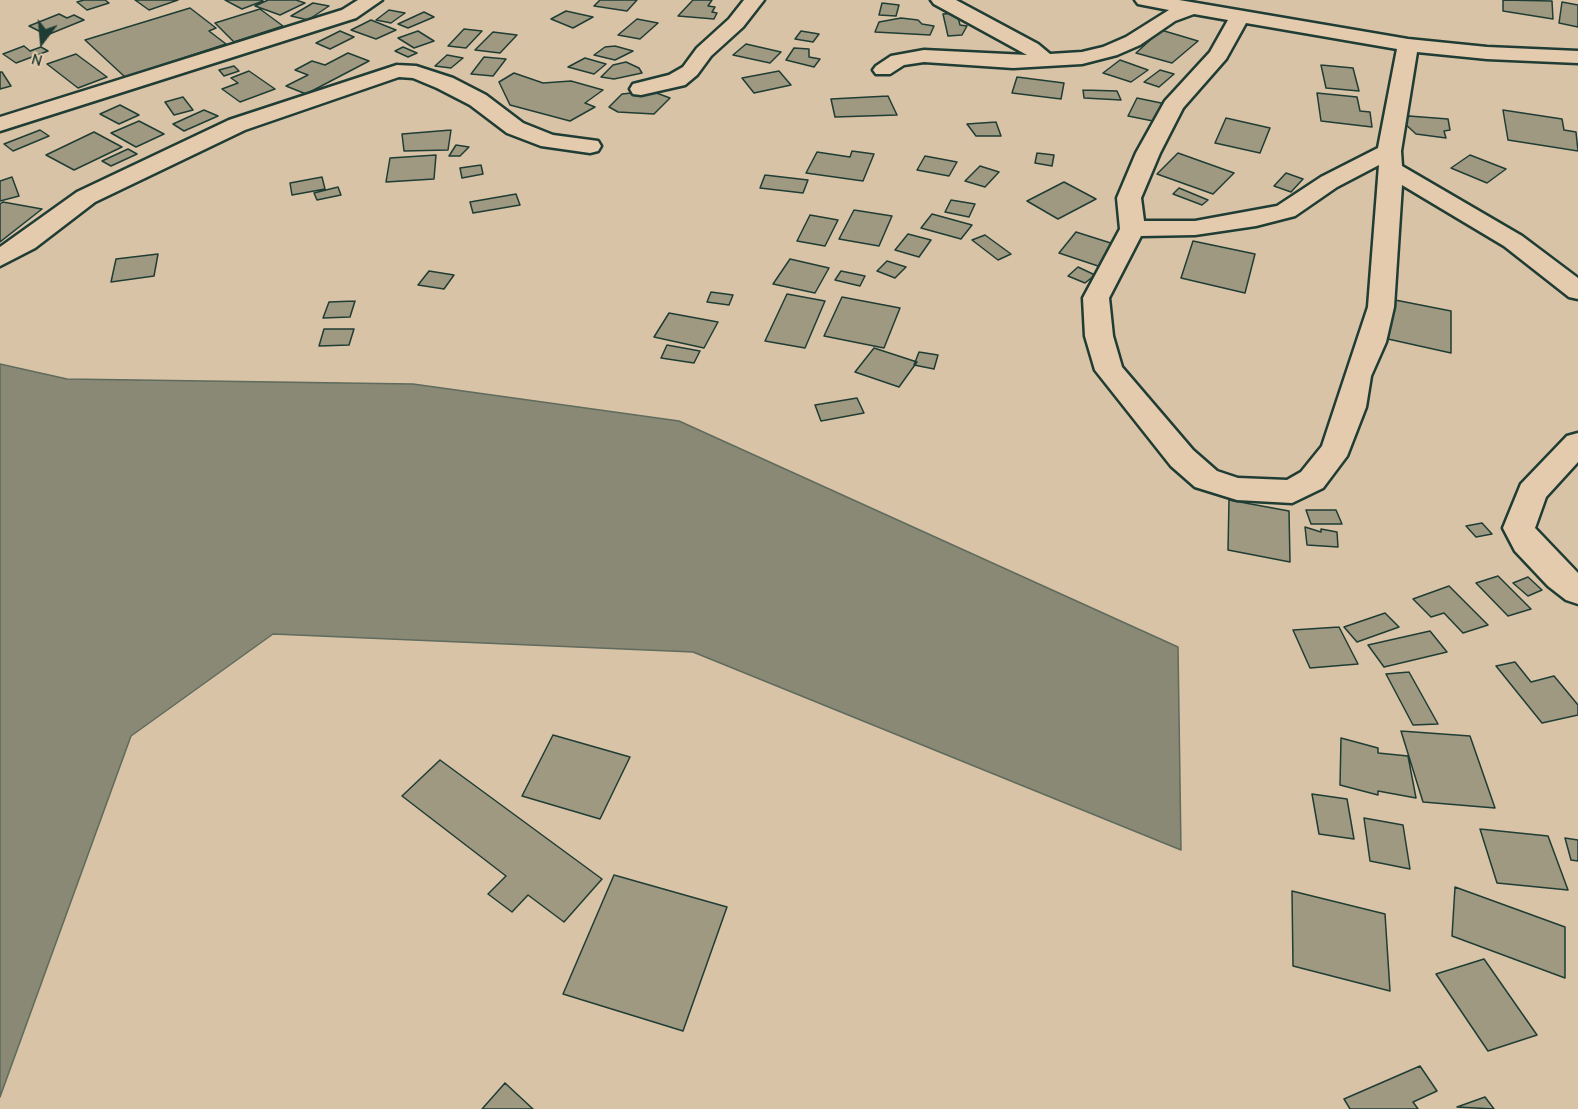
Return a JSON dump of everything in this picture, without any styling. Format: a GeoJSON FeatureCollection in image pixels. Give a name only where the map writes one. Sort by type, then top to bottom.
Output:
{"type":"FeatureCollection","features":[{"type":"Feature","properties":{"kind":"street"},"geometry":{"type":"LineString","coordinates":[[0,124],[349,14],[372,0]]}},
{"type":"Feature","properties":{"kind":"street"},"geometry":{"type":"LineString","coordinates":[[641,89],[677,80],[690,70],[704,52],[736,23],[754,0]]}},
{"type":"Feature","properties":{"kind":"street"},"geometry":{"type":"LineString","coordinates":[[941,0],[1031,48],[1048,62]]}},
{"type":"Feature","properties":{"kind":"street"},"geometry":{"type":"LineString","coordinates":[[1149,0],[1408,45],[1487,53],[1578,57]]}},
{"type":"Feature","properties":{"kind":"street"},"geometry":{"type":"LineString","coordinates":[[883,70],[898,60],[924,56],[1048,62],[1082,58],[1110,51],[1133,41],[1168,17],[1192,8]]}},
{"type":"Feature","properties":{"kind":"street"},"geometry":{"type":"LineString","coordinates":[[1241,15],[1219,56],[1173,106],[1148,153],[1129,198],[1132,229],[1096,298],[1099,336],[1109,370],[1182,458],[1206,479],[1237,489],[1292,492],[1312,480],[1336,449],[1351,407],[1357,376],[1372,342],[1381,307],[1390,160],[1408,45]]}},
{"type":"Feature","properties":{"kind":"street"},"geometry":{"type":"LineString","coordinates":[[0,258],[26,243],[86,197],[237,125],[397,71],[416,72],[445,83],[478,100],[515,128],[540,138],[590,146]]}},
{"type":"Feature","properties":{"kind":"street"},"geometry":{"type":"LineString","coordinates":[[1132,229],[1195,228],[1257,219],[1286,211],[1329,182],[1390,160]]}},
{"type":"Feature","properties":{"kind":"street"},"geometry":{"type":"LineString","coordinates":[[1390,160],[1513,242],[1578,291]]}},
{"type":"Feature","properties":{"kind":"street"},"geometry":{"type":"LineString","coordinates":[[1578,443],[1533,492],[1519,528],[1527,542],[1560,577],[1578,591]]}},
{"type":"Feature","properties":{"kind":"shaded area"},"geometry":{"type":"Polygon","coordinates":[[[0,364],[67,379],[413,384],[679,421],[1178,647],[1181,850],[693,652],[273,634],[131,736],[0,1097],[0,364]]]}},
{"type":"Feature","properties":{"kind":"building"},"geometry":{"type":"Polygon","coordinates":[[[105,0],[109,3],[87,10],[77,2],[105,0]]]}},
{"type":"Feature","properties":{"kind":"building"},"geometry":{"type":"Polygon","coordinates":[[[135,0],[178,0],[149,10],[135,0]]]}},
{"type":"Feature","properties":{"kind":"building"},"geometry":{"type":"Polygon","coordinates":[[[225,0],[261,0],[263,1],[242,9],[225,0]]]}},
{"type":"Feature","properties":{"kind":"building"},"geometry":{"type":"Polygon","coordinates":[[[268,0],[296,0],[305,3],[280,15],[255,6],[268,0]]]}},
{"type":"Feature","properties":{"kind":"building"},"geometry":{"type":"Polygon","coordinates":[[[600,0],[637,0],[627,11],[594,6],[600,0]]]}},
{"type":"Feature","properties":{"kind":"building"},"geometry":{"type":"Polygon","coordinates":[[[693,0],[712,0],[708,6],[715,7],[712,12],[717,13],[714,19],[678,16],[693,0]]]}},
{"type":"Feature","properties":{"kind":"building"},"geometry":{"type":"Polygon","coordinates":[[[1503,0],[1552,1],[1553,19],[1503,11],[1503,0]]]}},
{"type":"Feature","properties":{"kind":"building"},"geometry":{"type":"Polygon","coordinates":[[[1562,2],[1578,5],[1578,27],[1559,23],[1562,2]]]}},
{"type":"Feature","properties":{"kind":"building"},"geometry":{"type":"Polygon","coordinates":[[[313,3],[329,6],[308,20],[291,16],[313,3]]]}},
{"type":"Feature","properties":{"kind":"building"},"geometry":{"type":"Polygon","coordinates":[[[882,3],[899,5],[896,16],[879,15],[882,3]]]}},
{"type":"Feature","properties":{"kind":"building"},"geometry":{"type":"Polygon","coordinates":[[[190,8],[216,28],[209,31],[226,44],[125,77],[85,40],[190,8]]]}},
{"type":"Feature","properties":{"kind":"building"},"geometry":{"type":"Polygon","coordinates":[[[260,9],[283,26],[234,42],[215,23],[260,9]]]}},
{"type":"Feature","properties":{"kind":"building"},"geometry":{"type":"Polygon","coordinates":[[[389,10],[405,13],[391,23],[376,20],[389,10]]]}},
{"type":"Feature","properties":{"kind":"building"},"geometry":{"type":"Polygon","coordinates":[[[566,11],[593,17],[573,28],[551,19],[566,11]]]}},
{"type":"Feature","properties":{"kind":"building"},"geometry":{"type":"Polygon","coordinates":[[[424,12],[434,17],[408,28],[398,24],[424,12]]]}},
{"type":"Feature","properties":{"kind":"building"},"geometry":{"type":"Polygon","coordinates":[[[957,13],[960,25],[967,26],[962,35],[948,36],[943,14],[957,13]]]}},
{"type":"Feature","properties":{"kind":"building"},"geometry":{"type":"Polygon","coordinates":[[[59,14],[67,18],[74,15],[84,20],[47,35],[29,26],[59,14]]]}},
{"type":"Feature","properties":{"kind":"building"},"geometry":{"type":"Polygon","coordinates":[[[901,18],[918,20],[922,24],[934,26],[930,35],[875,32],[879,22],[901,18]]]}},
{"type":"Feature","properties":{"kind":"building"},"geometry":{"type":"Polygon","coordinates":[[[637,19],[658,23],[640,39],[618,35],[637,19]]]}},
{"type":"Feature","properties":{"kind":"building"},"geometry":{"type":"Polygon","coordinates":[[[371,20],[396,30],[376,39],[351,30],[371,20]]]}},
{"type":"Feature","properties":{"kind":"building"},"geometry":{"type":"Polygon","coordinates":[[[464,29],[482,31],[466,48],[448,46],[464,29]]]}},
{"type":"Feature","properties":{"kind":"building"},"geometry":{"type":"Polygon","coordinates":[[[1161,30],[1198,41],[1172,63],[1136,53],[1161,30]]]}},
{"type":"Feature","properties":{"kind":"building"},"geometry":{"type":"Polygon","coordinates":[[[340,31],[354,37],[330,49],[316,43],[340,31]]]}},
{"type":"Feature","properties":{"kind":"building"},"geometry":{"type":"Polygon","coordinates":[[[418,31],[434,41],[414,48],[398,38],[418,31]]]}},
{"type":"Feature","properties":{"kind":"building"},"geometry":{"type":"Polygon","coordinates":[[[801,31],[819,34],[813,42],[795,39],[801,31]]]}},
{"type":"Feature","properties":{"kind":"building"},"geometry":{"type":"Polygon","coordinates":[[[493,32],[517,35],[500,53],[475,50],[493,32]]]}},
{"type":"Feature","properties":{"kind":"building"},"geometry":{"type":"Polygon","coordinates":[[[746,44],[781,52],[770,63],[733,55],[746,44]]]}},
{"type":"Feature","properties":{"kind":"building"},"geometry":{"type":"Polygon","coordinates":[[[24,46],[30,51],[41,47],[48,51],[16,63],[3,54],[24,46]]]}},
{"type":"Feature","properties":{"kind":"building"},"geometry":{"type":"Polygon","coordinates":[[[615,46],[633,51],[615,60],[594,55],[605,47],[615,46]]]}},
{"type":"Feature","properties":{"kind":"building"},"geometry":{"type":"Polygon","coordinates":[[[403,47],[417,53],[408,57],[395,51],[403,47]]]}},
{"type":"Feature","properties":{"kind":"building"},"geometry":{"type":"Polygon","coordinates":[[[794,48],[809,49],[809,57],[820,59],[814,67],[786,60],[794,48]]]}},
{"type":"Feature","properties":{"kind":"building"},"geometry":{"type":"Polygon","coordinates":[[[348,53],[369,61],[306,94],[286,86],[308,75],[295,70],[312,61],[325,65],[348,53]]]}},
{"type":"Feature","properties":{"kind":"building"},"geometry":{"type":"Polygon","coordinates":[[[76,54],[107,77],[78,88],[47,64],[76,54]]]}},
{"type":"Feature","properties":{"kind":"building"},"geometry":{"type":"Polygon","coordinates":[[[447,55],[463,58],[451,68],[435,66],[447,55]]]}},
{"type":"Feature","properties":{"kind":"building"},"geometry":{"type":"Polygon","coordinates":[[[484,57],[506,59],[493,76],[471,74],[484,57]]]}},
{"type":"Feature","properties":{"kind":"building"},"geometry":{"type":"Polygon","coordinates":[[[585,58],[606,64],[594,74],[568,67],[585,58]]]}},
{"type":"Feature","properties":{"kind":"building"},"geometry":{"type":"Polygon","coordinates":[[[1120,60],[1148,70],[1131,82],[1103,73],[1120,60]]]}},
{"type":"Feature","properties":{"kind":"building"},"geometry":{"type":"Polygon","coordinates":[[[626,62],[639,68],[642,73],[614,79],[601,77],[613,65],[626,62]]]}},
{"type":"Feature","properties":{"kind":"building"},"geometry":{"type":"Polygon","coordinates":[[[1321,65],[1353,68],[1359,91],[1326,88],[1321,65]]]}},
{"type":"Feature","properties":{"kind":"building"},"geometry":{"type":"Polygon","coordinates":[[[234,66],[239,71],[224,76],[219,70],[234,66]]]}},
{"type":"Feature","properties":{"kind":"building"},"geometry":{"type":"Polygon","coordinates":[[[1160,70],[1174,74],[1159,87],[1144,82],[1160,70]]]}},
{"type":"Feature","properties":{"kind":"building"},"geometry":{"type":"Polygon","coordinates":[[[249,71],[275,89],[240,102],[222,89],[238,83],[231,78],[249,71]]]}},
{"type":"Feature","properties":{"kind":"building"},"geometry":{"type":"Polygon","coordinates":[[[779,71],[791,85],[754,93],[742,78],[779,71]]]}},
{"type":"Feature","properties":{"kind":"building"},"geometry":{"type":"Polygon","coordinates":[[[0,72],[2,72],[11,86],[0,89],[0,72]]]}},
{"type":"Feature","properties":{"kind":"building"},"geometry":{"type":"Polygon","coordinates":[[[514,73],[543,83],[571,81],[603,90],[585,103],[595,107],[570,121],[510,105],[499,82],[514,73]]]}},
{"type":"Feature","properties":{"kind":"building"},"geometry":{"type":"Polygon","coordinates":[[[1017,77],[1064,83],[1061,99],[1012,93],[1017,77]]]}},
{"type":"Feature","properties":{"kind":"building"},"geometry":{"type":"Polygon","coordinates":[[[1083,90],[1117,91],[1121,100],[1084,98],[1083,90]]]}},
{"type":"Feature","properties":{"kind":"building"},"geometry":{"type":"Polygon","coordinates":[[[651,91],[670,98],[654,114],[618,112],[609,107],[622,94],[651,91]]]}},
{"type":"Feature","properties":{"kind":"building"},"geometry":{"type":"Polygon","coordinates":[[[1317,93],[1357,97],[1360,111],[1370,112],[1372,127],[1321,121],[1317,93]]]}},
{"type":"Feature","properties":{"kind":"building"},"geometry":{"type":"Polygon","coordinates":[[[888,96],[897,115],[835,117],[831,99],[888,96]]]}},
{"type":"Feature","properties":{"kind":"building"},"geometry":{"type":"Polygon","coordinates":[[[183,97],[193,110],[174,115],[165,102],[183,97]]]}},
{"type":"Feature","properties":{"kind":"building"},"geometry":{"type":"Polygon","coordinates":[[[1137,98],[1166,104],[1158,122],[1128,116],[1137,98]]]}},
{"type":"Feature","properties":{"kind":"building"},"geometry":{"type":"Polygon","coordinates":[[[120,105],[139,115],[119,124],[100,114],[120,105]]]}},
{"type":"Feature","properties":{"kind":"building"},"geometry":{"type":"Polygon","coordinates":[[[204,110],[218,116],[184,131],[173,124],[204,110]]]}},
{"type":"Feature","properties":{"kind":"building"},"geometry":{"type":"Polygon","coordinates":[[[1503,110],[1562,119],[1564,130],[1576,132],[1578,151],[1508,140],[1503,110]]]}},
{"type":"Feature","properties":{"kind":"building"},"geometry":{"type":"Polygon","coordinates":[[[1409,116],[1448,119],[1450,130],[1444,131],[1446,138],[1416,134],[1403,122],[1409,116]]]}},
{"type":"Feature","properties":{"kind":"building"},"geometry":{"type":"Polygon","coordinates":[[[1226,118],[1270,128],[1260,153],[1215,143],[1226,118]]]}},
{"type":"Feature","properties":{"kind":"building"},"geometry":{"type":"Polygon","coordinates":[[[139,121],[164,134],[136,147],[111,133],[139,121]]]}},
{"type":"Feature","properties":{"kind":"building"},"geometry":{"type":"Polygon","coordinates":[[[996,122],[1001,136],[976,136],[967,124],[996,122]]]}},
{"type":"Feature","properties":{"kind":"building"},"geometry":{"type":"Polygon","coordinates":[[[40,130],[49,136],[13,151],[4,144],[40,130]]]}},
{"type":"Feature","properties":{"kind":"building"},"geometry":{"type":"Polygon","coordinates":[[[451,130],[448,150],[404,151],[402,134],[451,130]]]}},
{"type":"Feature","properties":{"kind":"building"},"geometry":{"type":"Polygon","coordinates":[[[94,132],[122,147],[74,170],[46,155],[94,132]]]}},
{"type":"Feature","properties":{"kind":"building"},"geometry":{"type":"Polygon","coordinates":[[[456,145],[469,147],[460,156],[449,156],[456,145]]]}},
{"type":"Feature","properties":{"kind":"building"},"geometry":{"type":"Polygon","coordinates":[[[128,149],[137,154],[111,166],[102,161],[128,149]]]}},
{"type":"Feature","properties":{"kind":"building"},"geometry":{"type":"Polygon","coordinates":[[[852,151],[874,154],[863,181],[806,173],[817,152],[850,157],[852,151]]]}},
{"type":"Feature","properties":{"kind":"building"},"geometry":{"type":"Polygon","coordinates":[[[1037,153],[1054,155],[1052,166],[1035,163],[1037,153]]]}},
{"type":"Feature","properties":{"kind":"building"},"geometry":{"type":"Polygon","coordinates":[[[1178,153],[1234,173],[1213,194],[1157,174],[1178,153]]]}},
{"type":"Feature","properties":{"kind":"building"},"geometry":{"type":"Polygon","coordinates":[[[436,155],[434,179],[386,182],[390,158],[436,155]]]}},
{"type":"Feature","properties":{"kind":"building"},"geometry":{"type":"Polygon","coordinates":[[[1470,155],[1506,169],[1487,183],[1451,168],[1470,155]]]}},
{"type":"Feature","properties":{"kind":"building"},"geometry":{"type":"Polygon","coordinates":[[[925,156],[957,162],[949,176],[917,170],[925,156]]]}},
{"type":"Feature","properties":{"kind":"building"},"geometry":{"type":"Polygon","coordinates":[[[481,165],[483,174],[462,178],[460,168],[481,165]]]}},
{"type":"Feature","properties":{"kind":"building"},"geometry":{"type":"Polygon","coordinates":[[[980,166],[999,172],[985,187],[965,181],[980,166]]]}},
{"type":"Feature","properties":{"kind":"building"},"geometry":{"type":"Polygon","coordinates":[[[1286,173],[1303,179],[1291,192],[1274,186],[1286,173]]]}},
{"type":"Feature","properties":{"kind":"building"},"geometry":{"type":"Polygon","coordinates":[[[765,175],[808,180],[803,193],[760,188],[765,175]]]}},
{"type":"Feature","properties":{"kind":"building"},"geometry":{"type":"Polygon","coordinates":[[[12,177],[19,196],[0,201],[0,181],[12,177]]]}},
{"type":"Feature","properties":{"kind":"building"},"geometry":{"type":"Polygon","coordinates":[[[322,177],[325,189],[292,195],[290,183],[322,177]]]}},
{"type":"Feature","properties":{"kind":"building"},"geometry":{"type":"Polygon","coordinates":[[[1064,182],[1096,199],[1058,219],[1027,201],[1064,182]]]}},
{"type":"Feature","properties":{"kind":"building"},"geometry":{"type":"Polygon","coordinates":[[[338,187],[341,195],[317,200],[314,193],[338,187]]]}},
{"type":"Feature","properties":{"kind":"building"},"geometry":{"type":"Polygon","coordinates":[[[1179,188],[1208,200],[1202,205],[1173,194],[1179,188]]]}},
{"type":"Feature","properties":{"kind":"building"},"geometry":{"type":"Polygon","coordinates":[[[516,194],[520,205],[473,213],[470,202],[516,194]]]}},
{"type":"Feature","properties":{"kind":"building"},"geometry":{"type":"Polygon","coordinates":[[[951,200],[975,204],[969,217],[945,212],[951,200]]]}},
{"type":"Feature","properties":{"kind":"building"},"geometry":{"type":"Polygon","coordinates":[[[3,202],[42,209],[0,242],[0,204],[3,202]]]}},
{"type":"Feature","properties":{"kind":"building"},"geometry":{"type":"Polygon","coordinates":[[[854,210],[892,216],[879,246],[839,239],[854,210]]]}},
{"type":"Feature","properties":{"kind":"building"},"geometry":{"type":"Polygon","coordinates":[[[932,214],[972,225],[961,239],[921,228],[932,214]]]}},
{"type":"Feature","properties":{"kind":"building"},"geometry":{"type":"Polygon","coordinates":[[[810,215],[838,220],[825,246],[797,241],[810,215]]]}},
{"type":"Feature","properties":{"kind":"building"},"geometry":{"type":"Polygon","coordinates":[[[1076,232],[1117,245],[1101,267],[1059,253],[1076,232]]]}},
{"type":"Feature","properties":{"kind":"building"},"geometry":{"type":"Polygon","coordinates":[[[908,234],[931,240],[919,257],[895,250],[908,234]]]}},
{"type":"Feature","properties":{"kind":"building"},"geometry":{"type":"Polygon","coordinates":[[[985,235],[1011,254],[998,260],[972,240],[985,235]]]}},
{"type":"Feature","properties":{"kind":"building"},"geometry":{"type":"Polygon","coordinates":[[[1193,241],[1255,254],[1245,293],[1181,278],[1193,241]]]}},
{"type":"Feature","properties":{"kind":"building"},"geometry":{"type":"Polygon","coordinates":[[[158,254],[154,276],[111,282],[116,259],[158,254]]]}},
{"type":"Feature","properties":{"kind":"building"},"geometry":{"type":"Polygon","coordinates":[[[790,259],[829,268],[815,293],[773,284],[790,259]]]}},
{"type":"Feature","properties":{"kind":"building"},"geometry":{"type":"Polygon","coordinates":[[[887,261],[906,267],[895,278],[877,271],[887,261]]]}},
{"type":"Feature","properties":{"kind":"building"},"geometry":{"type":"Polygon","coordinates":[[[1078,267],[1095,275],[1085,283],[1068,276],[1078,267]]]}},
{"type":"Feature","properties":{"kind":"building"},"geometry":{"type":"Polygon","coordinates":[[[429,271],[454,275],[444,289],[418,285],[429,271]]]}},
{"type":"Feature","properties":{"kind":"building"},"geometry":{"type":"Polygon","coordinates":[[[841,271],[865,276],[860,286],[835,280],[841,271]]]}},
{"type":"Feature","properties":{"kind":"building"},"geometry":{"type":"Polygon","coordinates":[[[711,292],[733,295],[729,305],[707,302],[711,292]]]}},
{"type":"Feature","properties":{"kind":"building"},"geometry":{"type":"Polygon","coordinates":[[[787,294],[825,301],[805,348],[765,341],[787,294]]]}},
{"type":"Feature","properties":{"kind":"building"},"geometry":{"type":"Polygon","coordinates":[[[842,297],[900,308],[884,348],[824,336],[842,297]]]}},
{"type":"Feature","properties":{"kind":"building"},"geometry":{"type":"Polygon","coordinates":[[[1390,299],[1451,311],[1451,353],[1388,339],[1390,299]]]}},
{"type":"Feature","properties":{"kind":"building"},"geometry":{"type":"Polygon","coordinates":[[[355,301],[350,317],[323,318],[329,302],[355,301]]]}},
{"type":"Feature","properties":{"kind":"building"},"geometry":{"type":"Polygon","coordinates":[[[669,313],[718,322],[704,348],[654,337],[669,313]]]}},
{"type":"Feature","properties":{"kind":"building"},"geometry":{"type":"Polygon","coordinates":[[[324,329],[354,329],[349,345],[319,346],[324,329]]]}},
{"type":"Feature","properties":{"kind":"building"},"geometry":{"type":"Polygon","coordinates":[[[667,345],[700,351],[694,363],[661,358],[667,345]]]}},
{"type":"Feature","properties":{"kind":"building"},"geometry":{"type":"Polygon","coordinates":[[[874,348],[917,362],[899,387],[855,372],[874,348]]]}},
{"type":"Feature","properties":{"kind":"building"},"geometry":{"type":"Polygon","coordinates":[[[919,352],[938,355],[934,369],[914,365],[919,352]]]}},
{"type":"Feature","properties":{"kind":"building"},"geometry":{"type":"Polygon","coordinates":[[[857,398],[864,413],[821,421],[815,405],[857,398]]]}},
{"type":"Feature","properties":{"kind":"building"},"geometry":{"type":"Polygon","coordinates":[[[1229,500],[1289,511],[1290,562],[1228,550],[1229,500]]]}},
{"type":"Feature","properties":{"kind":"building"},"geometry":{"type":"Polygon","coordinates":[[[1306,510],[1336,510],[1342,524],[1311,524],[1306,510]]]}},
{"type":"Feature","properties":{"kind":"building"},"geometry":{"type":"Polygon","coordinates":[[[1482,523],[1492,534],[1476,537],[1466,526],[1482,523]]]}},
{"type":"Feature","properties":{"kind":"building"},"geometry":{"type":"Polygon","coordinates":[[[1305,527],[1321,532],[1321,529],[1337,532],[1338,547],[1307,545],[1305,527]]]}},
{"type":"Feature","properties":{"kind":"building"},"geometry":{"type":"Polygon","coordinates":[[[1498,576],[1531,609],[1508,616],[1476,583],[1498,576]]]}},
{"type":"Feature","properties":{"kind":"building"},"geometry":{"type":"Polygon","coordinates":[[[1528,577],[1542,590],[1528,596],[1513,583],[1528,577]]]}},
{"type":"Feature","properties":{"kind":"building"},"geometry":{"type":"Polygon","coordinates":[[[1449,586],[1488,625],[1463,633],[1444,613],[1431,617],[1413,599],[1449,586]]]}},
{"type":"Feature","properties":{"kind":"building"},"geometry":{"type":"Polygon","coordinates":[[[1385,613],[1399,627],[1357,642],[1344,627],[1385,613]]]}},
{"type":"Feature","properties":{"kind":"building"},"geometry":{"type":"Polygon","coordinates":[[[1339,627],[1358,664],[1310,668],[1293,630],[1339,627]]]}},
{"type":"Feature","properties":{"kind":"building"},"geometry":{"type":"Polygon","coordinates":[[[1430,631],[1447,652],[1384,667],[1368,645],[1430,631]]]}},
{"type":"Feature","properties":{"kind":"building"},"geometry":{"type":"Polygon","coordinates":[[[1515,662],[1531,682],[1554,676],[1578,705],[1578,715],[1542,723],[1496,666],[1515,662]]]}},
{"type":"Feature","properties":{"kind":"building"},"geometry":{"type":"Polygon","coordinates":[[[1409,672],[1438,724],[1413,725],[1386,674],[1409,672]]]}},
{"type":"Feature","properties":{"kind":"building"},"geometry":{"type":"Polygon","coordinates":[[[1401,731],[1470,736],[1495,808],[1423,802],[1401,731]]]}},
{"type":"Feature","properties":{"kind":"building"},"geometry":{"type":"Polygon","coordinates":[[[553,735],[630,757],[600,819],[522,796],[553,735]]]}},
{"type":"Feature","properties":{"kind":"building"},"geometry":{"type":"Polygon","coordinates":[[[1341,738],[1378,748],[1378,753],[1408,756],[1416,798],[1378,791],[1378,795],[1340,785],[1341,738]]]}},
{"type":"Feature","properties":{"kind":"building"},"geometry":{"type":"Polygon","coordinates":[[[440,760],[602,879],[564,922],[528,895],[512,912],[488,894],[506,876],[402,796],[440,760]]]}},
{"type":"Feature","properties":{"kind":"building"},"geometry":{"type":"Polygon","coordinates":[[[1312,794],[1347,799],[1354,839],[1319,834],[1312,794]]]}},
{"type":"Feature","properties":{"kind":"building"},"geometry":{"type":"Polygon","coordinates":[[[1364,818],[1403,825],[1410,869],[1370,861],[1364,818]]]}},
{"type":"Feature","properties":{"kind":"building"},"geometry":{"type":"Polygon","coordinates":[[[1480,829],[1548,836],[1568,890],[1497,883],[1480,829]]]}},
{"type":"Feature","properties":{"kind":"building"},"geometry":{"type":"Polygon","coordinates":[[[1565,838],[1578,840],[1578,861],[1571,860],[1565,838]]]}},
{"type":"Feature","properties":{"kind":"building"},"geometry":{"type":"Polygon","coordinates":[[[614,875],[727,907],[683,1031],[563,994],[614,875]]]}},
{"type":"Feature","properties":{"kind":"building"},"geometry":{"type":"Polygon","coordinates":[[[1455,887],[1565,927],[1565,978],[1452,936],[1455,887]]]}},
{"type":"Feature","properties":{"kind":"building"},"geometry":{"type":"Polygon","coordinates":[[[1292,891],[1385,914],[1390,991],[1293,966],[1292,891]]]}},
{"type":"Feature","properties":{"kind":"building"},"geometry":{"type":"Polygon","coordinates":[[[1484,959],[1537,1035],[1488,1051],[1436,974],[1484,959]]]}},
{"type":"Feature","properties":{"kind":"building"},"geometry":{"type":"Polygon","coordinates":[[[1420,1066],[1437,1091],[1413,1102],[1418,1109],[1350,1109],[1344,1099],[1420,1066]]]}},
{"type":"Feature","properties":{"kind":"building"},"geometry":{"type":"Polygon","coordinates":[[[505,1083],[533,1109],[482,1109],[505,1083]]]}},
{"type":"Feature","properties":{"kind":"building"},"geometry":{"type":"Polygon","coordinates":[[[1485,1097],[1494,1109],[1457,1107],[1485,1097]]]}}]}
